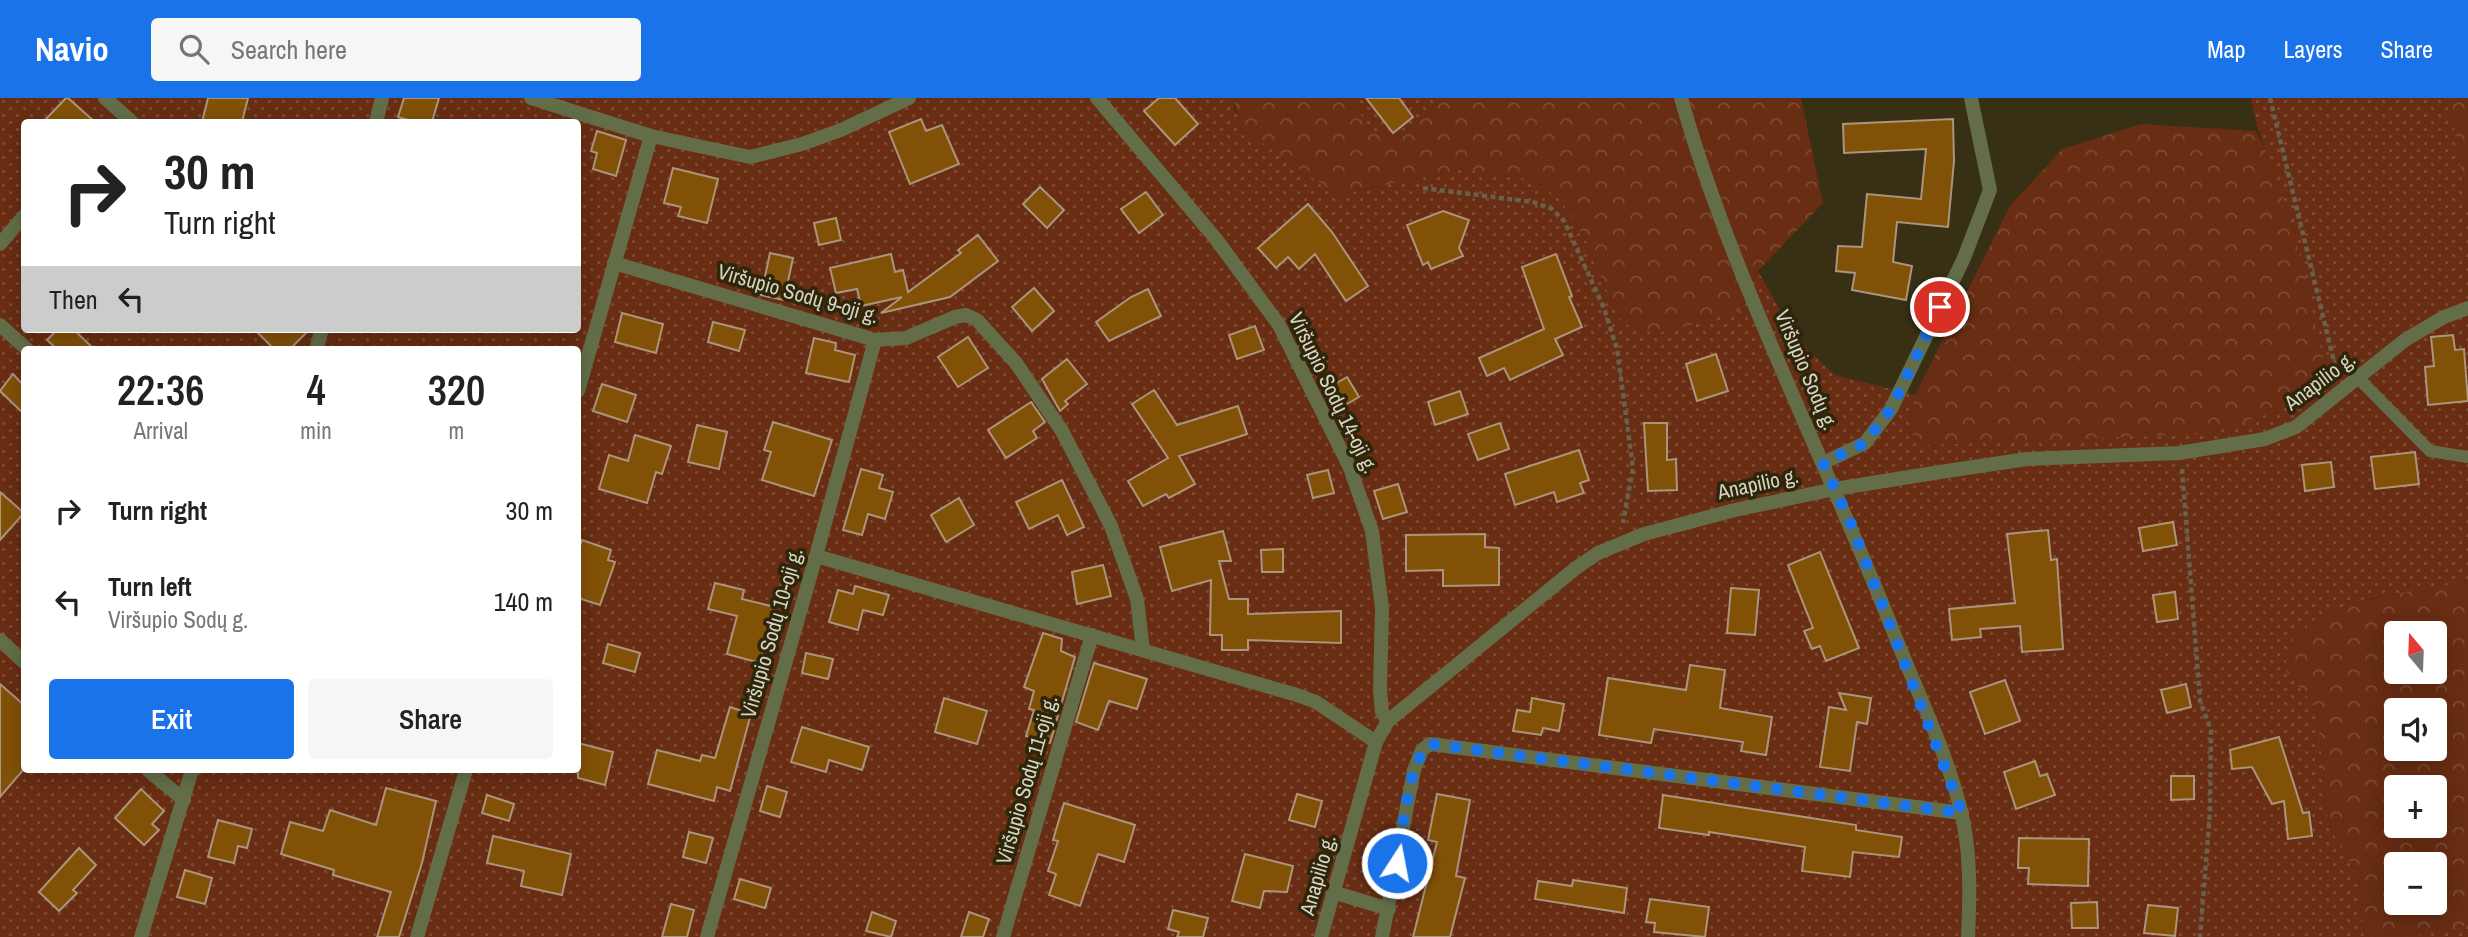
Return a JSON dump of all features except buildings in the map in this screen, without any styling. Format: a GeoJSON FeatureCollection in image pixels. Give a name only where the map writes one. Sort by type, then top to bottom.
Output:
{"type":"FeatureCollection","features":[{"type":"Feature","properties":{"kind":"street"},"geometry":{"type":"LineString","coordinates":[[105,98],[129,119]]}},
{"type":"Feature","properties":{"kind":"street"},"geometry":{"type":"LineString","coordinates":[[377,119],[382,98]]}},
{"type":"Feature","properties":{"kind":"street"},"geometry":{"type":"LineString","coordinates":[[531,98],[651,136],[750,157],[828,134],[909,98]]}},
{"type":"Feature","properties":{"kind":"street","name":"Viršupio Sodų 14-oji g."},"geometry":{"type":"LineString","coordinates":[[1097,98],[1216,239],[1279,325],[1350,467],[1372,531],[1382,608],[1381,701],[1382,712],[1388,721]]}},
{"type":"Feature","properties":{"kind":"street","name":"Viršupio Sodų g."},"geometry":{"type":"LineString","coordinates":[[1681,98],[1703,176],[1787,383],[1835,489],[1962,813],[1969,857],[1968,937]]}},
{"type":"Feature","properties":{"kind":"street"},"geometry":{"type":"LineString","coordinates":[[1823,463],[1865,443],[1891,409],[1964,258],[1990,190],[1970,98]]}},
{"type":"Feature","properties":{"kind":"street"},"geometry":{"type":"LineString","coordinates":[[111,119],[119,110]]}},
{"type":"Feature","properties":{"kind":"street"},"geometry":{"type":"LineString","coordinates":[[581,380],[651,136]]}},
{"type":"Feature","properties":{"kind":"street"},"geometry":{"type":"LineString","coordinates":[[0,244],[21,220]]}},
{"type":"Feature","properties":{"kind":"street","name":"Viršupio Sodų 9-oji g."},"geometry":{"type":"LineString","coordinates":[[614,263],[874,340],[906,338],[955,317],[966,315],[977,320],[1016,363],[1062,431],[1111,526],[1137,598],[1143,650]]}},
{"type":"Feature","properties":{"kind":"street","name":"Anapilio g."},"geometry":{"type":"LineString","coordinates":[[1321,937],[1336,893],[1376,742],[1388,721],[1576,568],[1618,544],[1679,524],[1835,489],[2027,459],[2179,453],[2265,439],[2296,427],[2347,389],[2405,340],[2444,317],[2468,308]]}},
{"type":"Feature","properties":{"kind":"street"},"geometry":{"type":"LineString","coordinates":[[0,325],[24,346]]}},
{"type":"Feature","properties":{"kind":"street","name":"Viršupio Sodų 10-oji g."},"geometry":{"type":"LineString","coordinates":[[707,937],[816,556],[874,340]]}},
{"type":"Feature","properties":{"kind":"street"},"geometry":{"type":"LineString","coordinates":[[816,556],[1316,702],[1376,742]]}},
{"type":"Feature","properties":{"kind":"street","name":"Viršupio Sodų 11-oji g."},"geometry":{"type":"LineString","coordinates":[[1003,937],[1092,635]]}},
{"type":"Feature","properties":{"kind":"street"},"geometry":{"type":"LineString","coordinates":[[0,640],[21,659]]}},
{"type":"Feature","properties":{"kind":"street"},"geometry":{"type":"LineString","coordinates":[[1382,937],[1414,770],[1422,750],[1430,744],[1962,813]]}},
{"type":"Feature","properties":{"kind":"street"},"geometry":{"type":"LineString","coordinates":[[152,773],[184,800]]}},
{"type":"Feature","properties":{"kind":"street"},"geometry":{"type":"LineString","coordinates":[[141,937],[191,773]]}},
{"type":"Feature","properties":{"kind":"street"},"geometry":{"type":"LineString","coordinates":[[417,937],[465,773]]}},
{"type":"Feature","properties":{"kind":"street"},"geometry":{"type":"LineString","coordinates":[[1336,893],[1389,909]]}},
{"type":"Feature","properties":{"kind":"lane"},"geometry":{"type":"LineString","coordinates":[[2359,379],[2430,451],[2468,457]]}},
{"type":"Feature","properties":{"kind":"path"},"geometry":{"type":"LineString","coordinates":[[2270,98],[2329,348],[2337,375],[2347,389]]}},
{"type":"Feature","properties":{"kind":"path"},"geometry":{"type":"LineString","coordinates":[[1423,188],[1533,202],[1552,209],[1564,221],[1604,308],[1617,349],[1633,468],[1629,500],[1618,544]]}},
{"type":"Feature","properties":{"kind":"path"},"geometry":{"type":"LineString","coordinates":[[2179,453],[2185,489],[2200,701],[2211,730],[2210,812],[2200,937]]}},
{"type":"Feature","properties":{"kind":"green space"},"geometry":{"type":"Polygon","coordinates":[[[0,98],[1234,98],[1234,111],[1337,195],[1463,169],[1534,180],[1561,200],[1587,243],[1618,316],[1739,311],[1758,271],[1796,338],[1835,375],[1915,395],[1908,431],[1926,445],[1995,440],[2278,187],[2259,132],[2251,98],[2449,98],[2468,212],[2468,582],[2372,598],[2320,618],[2285,668],[2317,709],[2328,824],[2359,879],[2364,937],[0,937],[0,98]]]}},
{"type":"Feature","properties":{"kind":"green space"},"geometry":{"type":"Polygon","coordinates":[[[1234,98],[1351,98],[1373,131],[1381,135],[1391,135],[1411,126],[1444,98],[1801,98],[1823,203],[1758,271],[1739,311],[1665,332],[1635,331],[1618,317],[1587,243],[1561,200],[1535,180],[1463,169],[1337,195],[1239,127],[1234,98]]]}},
{"type":"Feature","properties":{"kind":"green space"},"geometry":{"type":"Polygon","coordinates":[[[1351,98],[1444,98],[1401,132],[1381,135],[1370,128],[1351,98]]]}},
{"type":"Feature","properties":{"kind":"green space"},"geometry":{"type":"Polygon","coordinates":[[[2449,98],[2468,98],[2468,212],[2449,98]]]}},
{"type":"Feature","properties":{"kind":"green space"},"geometry":{"type":"Polygon","coordinates":[[[2141,124],[2256,131],[2279,185],[2296,242],[2323,358],[2319,379],[2296,399],[2281,407],[2201,434],[1926,445],[1908,431],[1915,395],[2010,206],[2062,149],[2141,124]]]}},
{"type":"Feature","properties":{"kind":"green space"},"geometry":{"type":"Polygon","coordinates":[[[2468,582],[2468,926],[2425,930],[2416,937],[2364,937],[2359,879],[2328,824],[2317,709],[2284,668],[2289,648],[2303,628],[2322,616],[2345,607],[2399,593],[2468,582]]]}},
{"type":"Feature","properties":{"kind":"green space"},"geometry":{"type":"Polygon","coordinates":[[[2468,926],[2468,937],[2416,937],[2425,930],[2468,926]]]}},
{"type":"Feature","properties":{"kind":"route"},"geometry":{"type":"LineString","coordinates":[[1397,863],[1414,770],[1422,750],[1430,744],[1962,813],[1852,526],[1823,463],[1865,443],[1891,409],[1940,307]]}}]}
